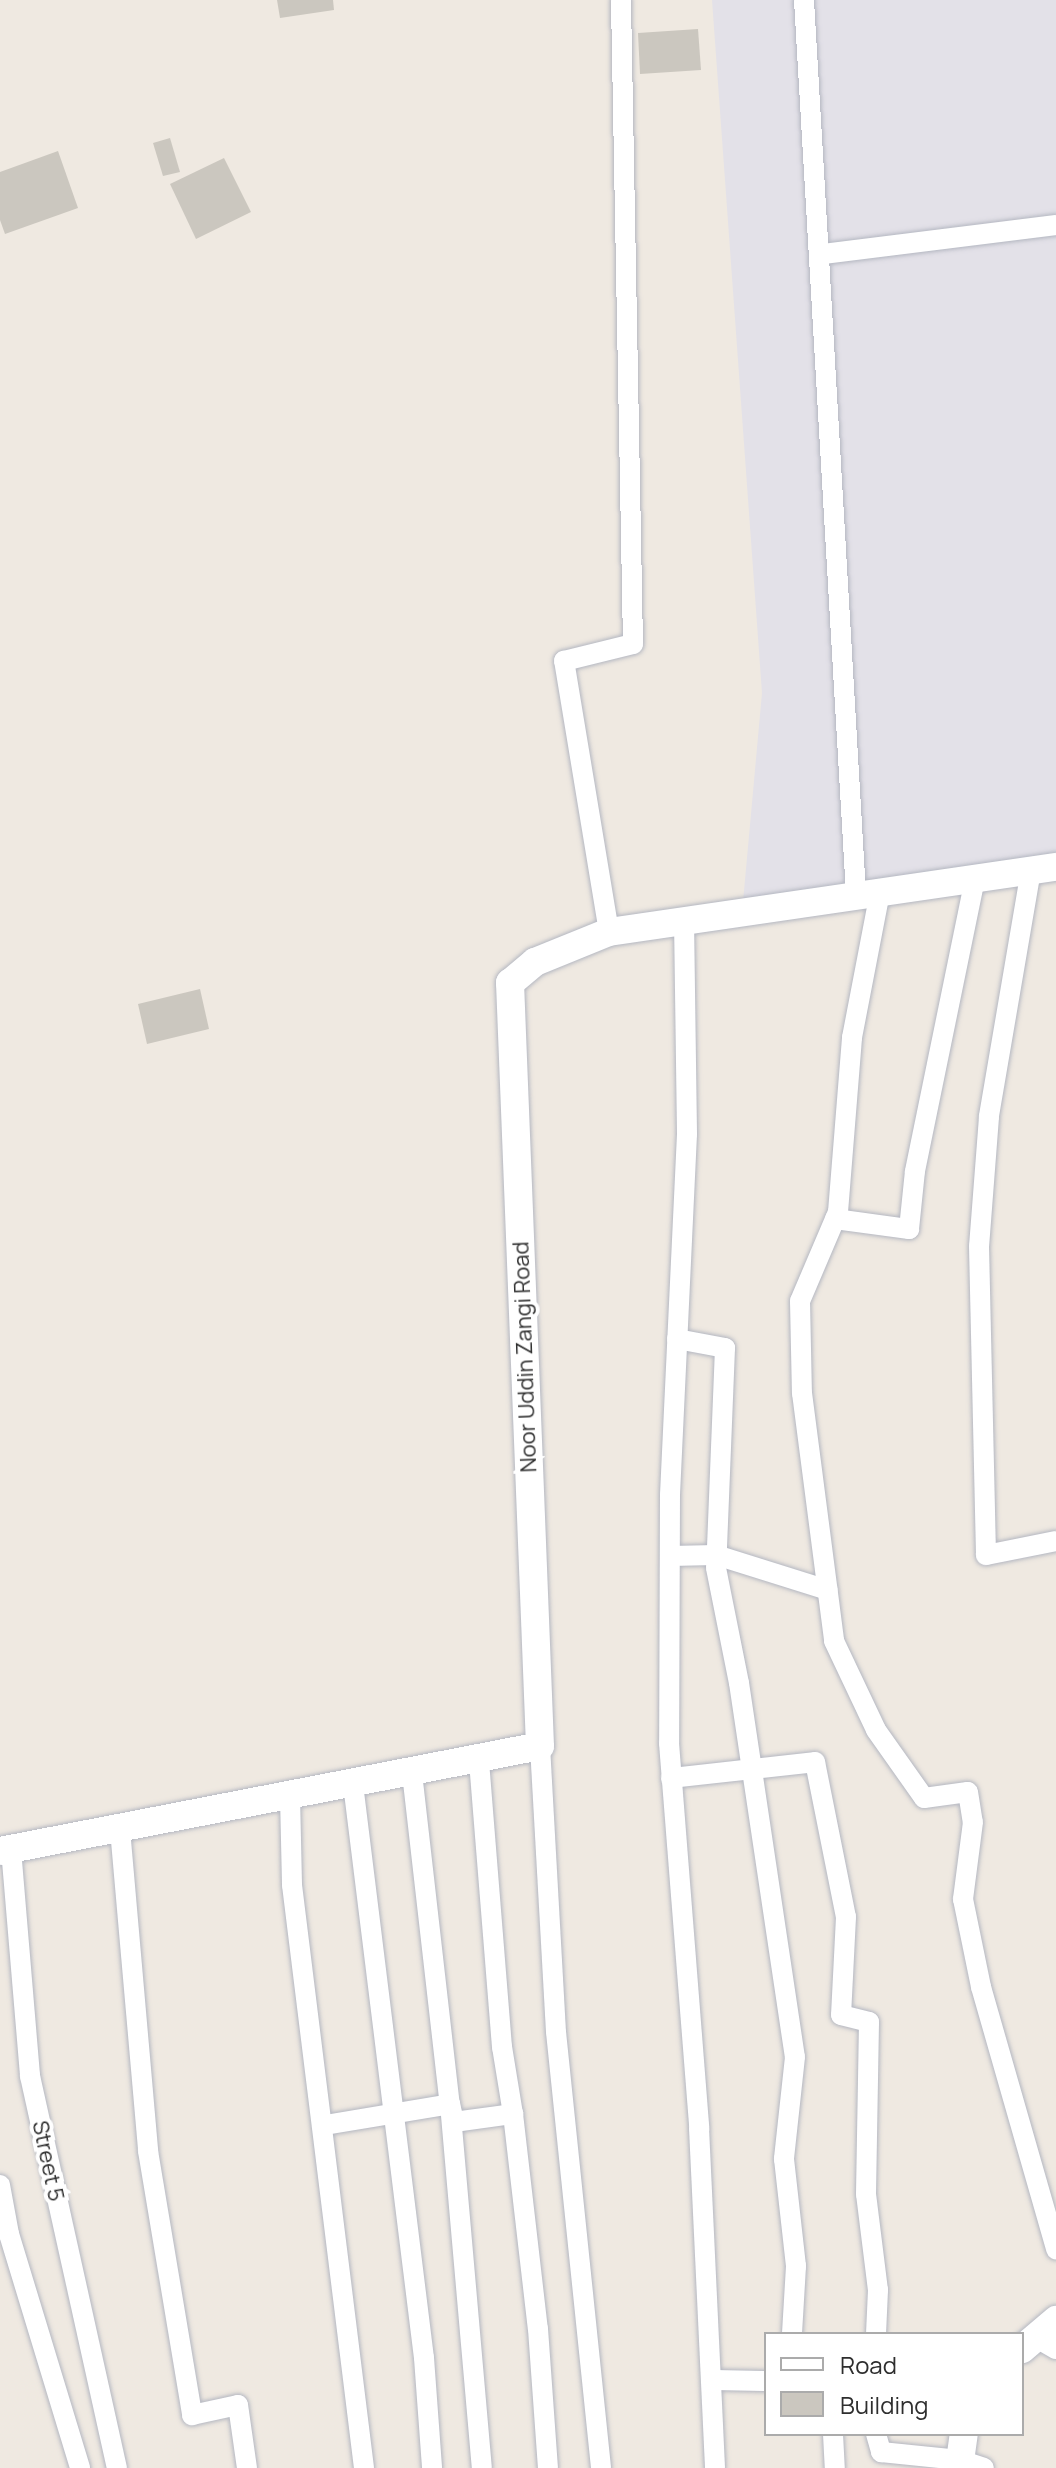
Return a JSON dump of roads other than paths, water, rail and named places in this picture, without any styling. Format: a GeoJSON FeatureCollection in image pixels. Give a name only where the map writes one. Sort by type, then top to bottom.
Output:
{"type":"FeatureCollection","features":[{"type":"Feature","properties":{"kind":"street"},"geometry":{"type":"LineString","coordinates":[[609,932],[564,661],[633,644],[621,0]]}},
{"type":"Feature","properties":{"kind":"street"},"geometry":{"type":"LineString","coordinates":[[804,0],[868,894],[835,1219],[800,1301],[802,1393],[834,1641],[876,1730],[924,1798],[968,1792],[973,1822],[963,1899],[981,1987],[1056,2249]]}},
{"type":"Feature","properties":{"kind":"street"},"geometry":{"type":"LineString","coordinates":[[823,254],[1056,225]]}},
{"type":"Feature","properties":{"kind":"street"},"geometry":{"type":"LineString","coordinates":[[1043,868],[989,1117],[979,1246],[986,1555],[1056,1541]]}},
{"type":"Feature","properties":{"kind":"street","name":"Noor Uddin Zangi Road"},"geometry":{"type":"LineString","coordinates":[[540,1746],[510,983],[535,962],[609,932],[1043,868]]}},
{"type":"Feature","properties":{"kind":"street"},"geometry":{"type":"LineString","coordinates":[[835,1219],[909,1229],[915,1171],[975,878]]}},
{"type":"Feature","properties":{"kind":"street"},"geometry":{"type":"LineString","coordinates":[[684,919],[687,1134],[670,1556],[671,1778],[699,2128],[715,2468]]}},
{"type":"Feature","properties":{"kind":"street"},"geometry":{"type":"LineString","coordinates":[[677,1339],[725,1348],[716,1555],[795,2057],[784,2159],[796,2266],[792,2332]]}},
{"type":"Feature","properties":{"kind":"street"},"geometry":{"type":"LineString","coordinates":[[670,1556],[716,1555],[828,1590]]}},
{"type":"Feature","properties":{"kind":"street"},"geometry":{"type":"LineString","coordinates":[[6,1850],[479,1761],[540,1746],[556,2032],[601,2468]]}},
{"type":"Feature","properties":{"kind":"street"},"geometry":{"type":"LineString","coordinates":[[479,1761],[502,2047],[513,2114],[548,2468]]}},
{"type":"Feature","properties":{"kind":"street"},"geometry":{"type":"LineString","coordinates":[[671,1778],[815,1762],[846,1917],[841,2015],[869,2022],[866,2194],[878,2290],[876,2332]]}},
{"type":"Feature","properties":{"kind":"street"},"geometry":{"type":"LineString","coordinates":[[412,1773],[450,2104],[482,2468]]}},
{"type":"Feature","properties":{"kind":"street"},"geometry":{"type":"LineString","coordinates":[[353,1784],[394,2113],[432,2468]]}},
{"type":"Feature","properties":{"kind":"street"},"geometry":{"type":"LineString","coordinates":[[290,1796],[292,1885],[325,2125],[364,2468]]}},
{"type":"Feature","properties":{"kind":"street"},"geometry":{"type":"LineString","coordinates":[[120,1829],[148,2151],[192,2415],[238,2405],[247,2468]]}},
{"type":"Feature","properties":{"kind":"street","name":"Street 5"},"geometry":{"type":"LineString","coordinates":[[6,1850],[30,2076],[117,2468]]}},
{"type":"Feature","properties":{"kind":"street"},"geometry":{"type":"LineString","coordinates":[[450,2104],[454,2122],[513,2114]]}},
{"type":"Feature","properties":{"kind":"street"},"geometry":{"type":"LineString","coordinates":[[325,2125],[450,2104]]}},
{"type":"Feature","properties":{"kind":"street"},"geometry":{"type":"LineString","coordinates":[[0,2185],[9,2234],[80,2468]]}},
{"type":"Feature","properties":{"kind":"street"},"geometry":{"type":"LineString","coordinates":[[712,2380],[764,2381]]}},
{"type":"Feature","properties":{"kind":"street"},"geometry":{"type":"LineString","coordinates":[[833,2436],[835,2468]]}},
{"type":"Feature","properties":{"kind":"street"},"geometry":{"type":"LineString","coordinates":[[877,2436],[881,2452],[903,2461],[967,2457]]}}]}
